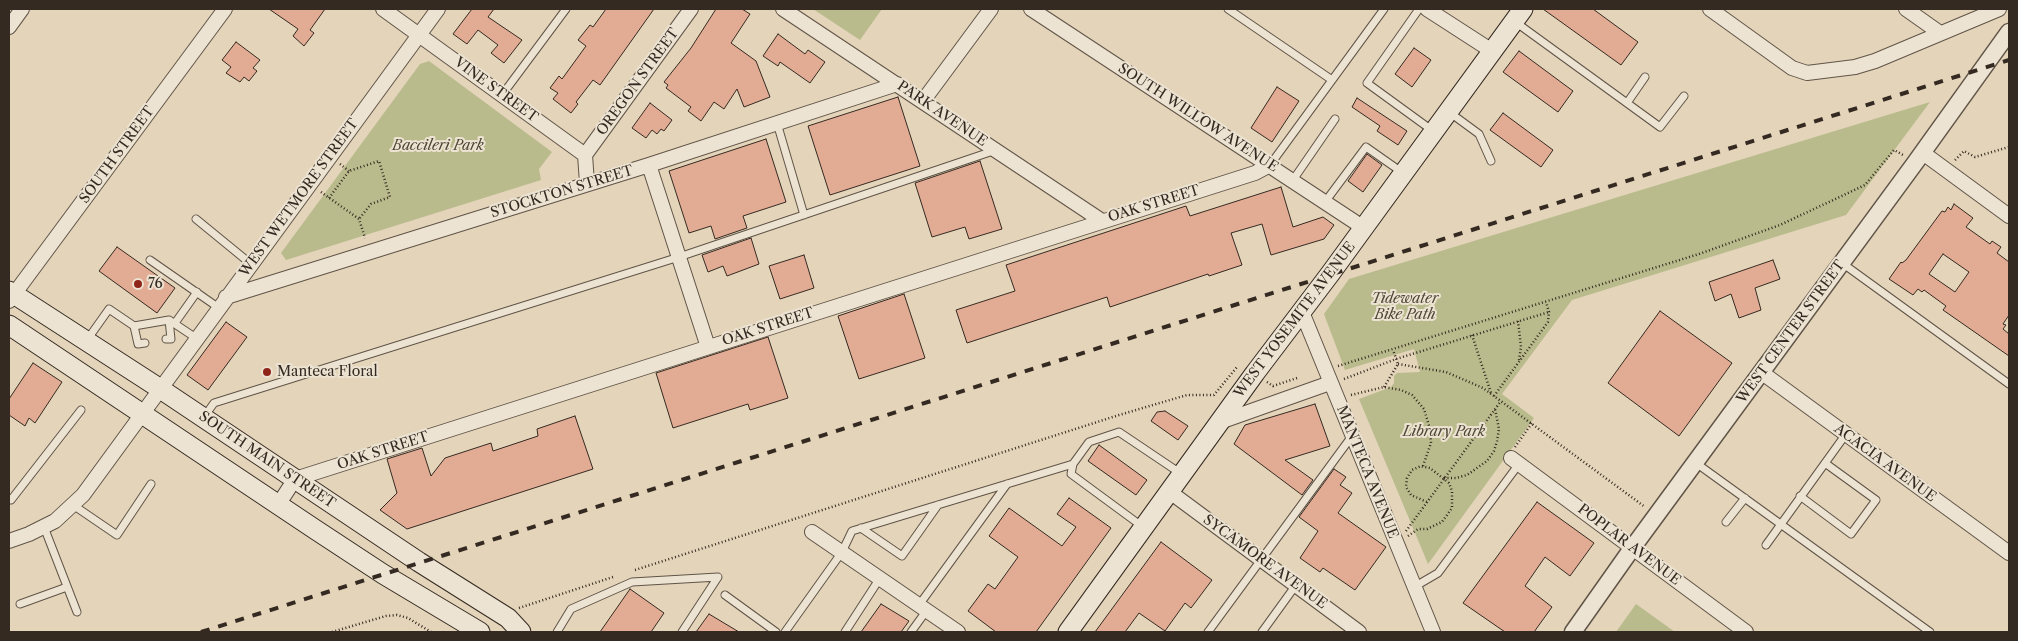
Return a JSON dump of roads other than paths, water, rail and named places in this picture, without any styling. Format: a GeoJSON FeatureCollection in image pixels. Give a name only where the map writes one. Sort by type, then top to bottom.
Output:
{"type":"FeatureCollection","features":[{"type":"Feature","properties":{"kind":"main road","name":"WEST YOSEMITE AVENUE"},"geometry":{"type":"LineString","coordinates":[[1068,632],[1520,12]]}},
{"type":"Feature","properties":{"kind":"main road","name":"SOUTH MAIN STREET"},"geometry":{"type":"LineString","coordinates":[[10,295],[86,341],[204,417],[295,479],[508,618],[521,632]]}},
{"type":"Feature","properties":{"kind":"main road"},"geometry":{"type":"LineString","coordinates":[[9,325],[383,574],[480,632]]}},
{"type":"Feature","properties":{"kind":"street"},"geometry":{"type":"LineString","coordinates":[[9,27],[22,9]]}},
{"type":"Feature","properties":{"kind":"street","name":"SOUTH STREET"},"geometry":{"type":"LineString","coordinates":[[10,295],[225,9]]}},
{"type":"Feature","properties":{"kind":"street","name":"VINE STREET"},"geometry":{"type":"LineString","coordinates":[[383,9],[585,155]]}},
{"type":"Feature","properties":{"kind":"street","name":"WEST WETMORE STREET"},"geometry":{"type":"LineString","coordinates":[[9,541],[29,534],[55,521],[83,495],[438,9]]}},
{"type":"Feature","properties":{"kind":"street","name":"OREGON STREET"},"geometry":{"type":"LineString","coordinates":[[585,155],[692,9]]}},
{"type":"Feature","properties":{"kind":"street","name":"PARK AVENUE"},"geometry":{"type":"LineString","coordinates":[[783,9],[1102,220]]}},
{"type":"Feature","properties":{"kind":"street"},"geometry":{"type":"LineString","coordinates":[[923,101],[992,9]]}},
{"type":"Feature","properties":{"kind":"street","name":"SOUTH WILLOW AVENUE"},"geometry":{"type":"LineString","coordinates":[[1031,9],[1364,228]]}},
{"type":"Feature","properties":{"kind":"street"},"geometry":{"type":"LineString","coordinates":[[1427,9],[1492,52]]}},
{"type":"Feature","properties":{"kind":"street"},"geometry":{"type":"LineString","coordinates":[[1710,9],[1792,68],[1807,73],[1847,68],[1875,61],[1998,9]]}},
{"type":"Feature","properties":{"kind":"street"},"geometry":{"type":"LineString","coordinates":[[1906,9],[1940,33]]}},
{"type":"Feature","properties":{"kind":"street","name":"WEST CENTER STREET"},"geometry":{"type":"LineString","coordinates":[[1573,632],[2009,32]]}},
{"type":"Feature","properties":{"kind":"street","name":"STOCKTON STREET"},"geometry":{"type":"LineString","coordinates":[[222,303],[370,252],[587,183],[648,166],[897,84]]}},
{"type":"Feature","properties":{"kind":"street"},"geometry":{"type":"LineString","coordinates":[[1922,153],[2009,216]]}},
{"type":"Feature","properties":{"kind":"street"},"geometry":{"type":"LineString","coordinates":[[585,155],[587,183]]}},
{"type":"Feature","properties":{"kind":"street","name":"OAK STREET"},"geometry":{"type":"LineString","coordinates":[[295,479],[1102,220],[1255,173],[1270,165]]}},
{"type":"Feature","properties":{"kind":"street"},"geometry":{"type":"LineString","coordinates":[[648,166],[708,346]]}},
{"type":"Feature","properties":{"kind":"street","name":"MANTECA AVENUE"},"geometry":{"type":"LineString","coordinates":[[1302,312],[1433,632]]}},
{"type":"Feature","properties":{"kind":"street","name":"ACACIA AVENUE"},"geometry":{"type":"LineString","coordinates":[[1761,372],[2009,553]]}},
{"type":"Feature","properties":{"kind":"street"},"geometry":{"type":"LineString","coordinates":[[1220,422],[1330,384]]}},
{"type":"Feature","properties":{"kind":"street","name":"POPLAR AVENUE"},"geometry":{"type":"LineString","coordinates":[[1515,461],[1746,632]]}},
{"type":"Feature","properties":{"kind":"street"},"geometry":{"type":"LineString","coordinates":[[278,505],[295,479]]}},
{"type":"Feature","properties":{"kind":"street","name":"SYCAMORE AVENUE"},"geometry":{"type":"LineString","coordinates":[[1170,492],[1360,632]]}},
{"type":"Feature","properties":{"kind":"street"},"geometry":{"type":"LineString","coordinates":[[812,532],[923,608],[948,630]]}},
{"type":"Feature","properties":{"kind":"lane"},"geometry":{"type":"LineString","coordinates":[[502,95],[566,9]]}},
{"type":"Feature","properties":{"kind":"lane"},"geometry":{"type":"LineString","coordinates":[[1228,9],[1332,80]]}},
{"type":"Feature","properties":{"kind":"lane"},"geometry":{"type":"LineString","coordinates":[[1270,165],[1384,9]]}},
{"type":"Feature","properties":{"kind":"lane"},"geometry":{"type":"LineString","coordinates":[[1419,9],[1367,83],[1434,131]]}},
{"type":"Feature","properties":{"kind":"lane"},"geometry":{"type":"LineString","coordinates":[[1520,12],[1626,103],[1660,127],[1684,96]]}},
{"type":"Feature","properties":{"kind":"lane"},"geometry":{"type":"LineString","coordinates":[[1626,103],[1645,77]]}},
{"type":"Feature","properties":{"kind":"lane"},"geometry":{"type":"LineString","coordinates":[[1449,111],[1479,134],[1491,161]]}},
{"type":"Feature","properties":{"kind":"lane"},"geometry":{"type":"LineString","coordinates":[[1293,180],[1335,119]]}},
{"type":"Feature","properties":{"kind":"lane"},"geometry":{"type":"LineString","coordinates":[[777,124],[804,215]]}},
{"type":"Feature","properties":{"kind":"lane"},"geometry":{"type":"LineString","coordinates":[[1325,202],[1366,147],[1403,174]]}},
{"type":"Feature","properties":{"kind":"lane"},"geometry":{"type":"LineString","coordinates":[[204,417],[214,403],[679,257],[996,150]]}},
{"type":"Feature","properties":{"kind":"lane"},"geometry":{"type":"LineString","coordinates":[[196,219],[251,264]]}},
{"type":"Feature","properties":{"kind":"lane"},"geometry":{"type":"LineString","coordinates":[[150,260],[197,292],[222,303]]}},
{"type":"Feature","properties":{"kind":"lane"},"geometry":{"type":"LineString","coordinates":[[1842,262],[2009,384]]}},
{"type":"Feature","properties":{"kind":"lane"},"geometry":{"type":"LineString","coordinates":[[166,339],[172,338],[172,322],[197,292]]}},
{"type":"Feature","properties":{"kind":"lane"},"geometry":{"type":"LineString","coordinates":[[86,341],[109,309],[134,326],[172,322],[196,338]]}},
{"type":"Feature","properties":{"kind":"lane"},"geometry":{"type":"LineString","coordinates":[[134,326],[138,344],[145,343]]}},
{"type":"Feature","properties":{"kind":"lane"},"geometry":{"type":"LineString","coordinates":[[9,500],[11,500],[81,410]]}},
{"type":"Feature","properties":{"kind":"lane"},"geometry":{"type":"LineString","coordinates":[[1144,528],[1071,474],[1073,464],[1090,442],[1119,432],[1183,474]]}},
{"type":"Feature","properties":{"kind":"lane"},"geometry":{"type":"LineString","coordinates":[[1766,545],[1846,434]]}},
{"type":"Feature","properties":{"kind":"lane"},"geometry":{"type":"LineString","coordinates":[[1208,632],[1352,436]]}},
{"type":"Feature","properties":{"kind":"lane"},"geometry":{"type":"LineString","coordinates":[[1414,587],[1438,573],[1515,461]]}},
{"type":"Feature","properties":{"kind":"lane"},"geometry":{"type":"LineString","coordinates":[[1696,463],[1930,632]]}},
{"type":"Feature","properties":{"kind":"lane"},"geometry":{"type":"LineString","coordinates":[[1800,496],[1851,534],[1876,500],[1825,463]]}},
{"type":"Feature","properties":{"kind":"lane"},"geometry":{"type":"LineString","coordinates":[[785,632],[842,552],[852,531],[1073,464]]}},
{"type":"Feature","properties":{"kind":"lane"},"geometry":{"type":"LineString","coordinates":[[73,505],[116,535],[151,484]]}},
{"type":"Feature","properties":{"kind":"lane"},"geometry":{"type":"LineString","coordinates":[[911,632],[923,608],[1007,484]]}},
{"type":"Feature","properties":{"kind":"lane"},"geometry":{"type":"LineString","coordinates":[[1726,522],[1745,498]]}},
{"type":"Feature","properties":{"kind":"lane"},"geometry":{"type":"LineString","coordinates":[[861,528],[902,556],[939,505]]}},
{"type":"Feature","properties":{"kind":"lane"},"geometry":{"type":"LineString","coordinates":[[44,527],[77,612]]}},
{"type":"Feature","properties":{"kind":"lane"},"geometry":{"type":"LineString","coordinates":[[557,632],[571,609],[632,582],[718,577],[682,632]]}},
{"type":"Feature","properties":{"kind":"lane"},"geometry":{"type":"LineString","coordinates":[[845,632],[880,578]]}},
{"type":"Feature","properties":{"kind":"lane"},"geometry":{"type":"LineString","coordinates":[[1262,632],[1296,585]]}},
{"type":"Feature","properties":{"kind":"lane"},"geometry":{"type":"LineString","coordinates":[[20,604],[67,587]]}},
{"type":"Feature","properties":{"kind":"lane"},"geometry":{"type":"LineString","coordinates":[[725,595],[776,632]]}},
{"type":"Feature","properties":{"kind":"railway"},"geometry":{"type":"LineString","coordinates":[[201,632],[2009,60]]}},
{"type":"Feature","properties":{"kind":"place","name":"76"},"geometry":{"type":"Point","coordinates":[138,284]}},
{"type":"Feature","properties":{"kind":"place","name":"Manteca Floral"},"geometry":{"type":"Point","coordinates":[267,372]}},
{"type":"Feature","properties":{"kind":"park label","name":"Baccileri Park"},"geometry":{"type":"Point","coordinates":[438,146]}},
{"type":"Feature","properties":{"kind":"park label","name":"Tidewater Bike Path"},"geometry":{"type":"Point","coordinates":[1405,308]}},
{"type":"Feature","properties":{"kind":"park label","name":"Library Park"},"geometry":{"type":"Point","coordinates":[1444,432]}}]}
